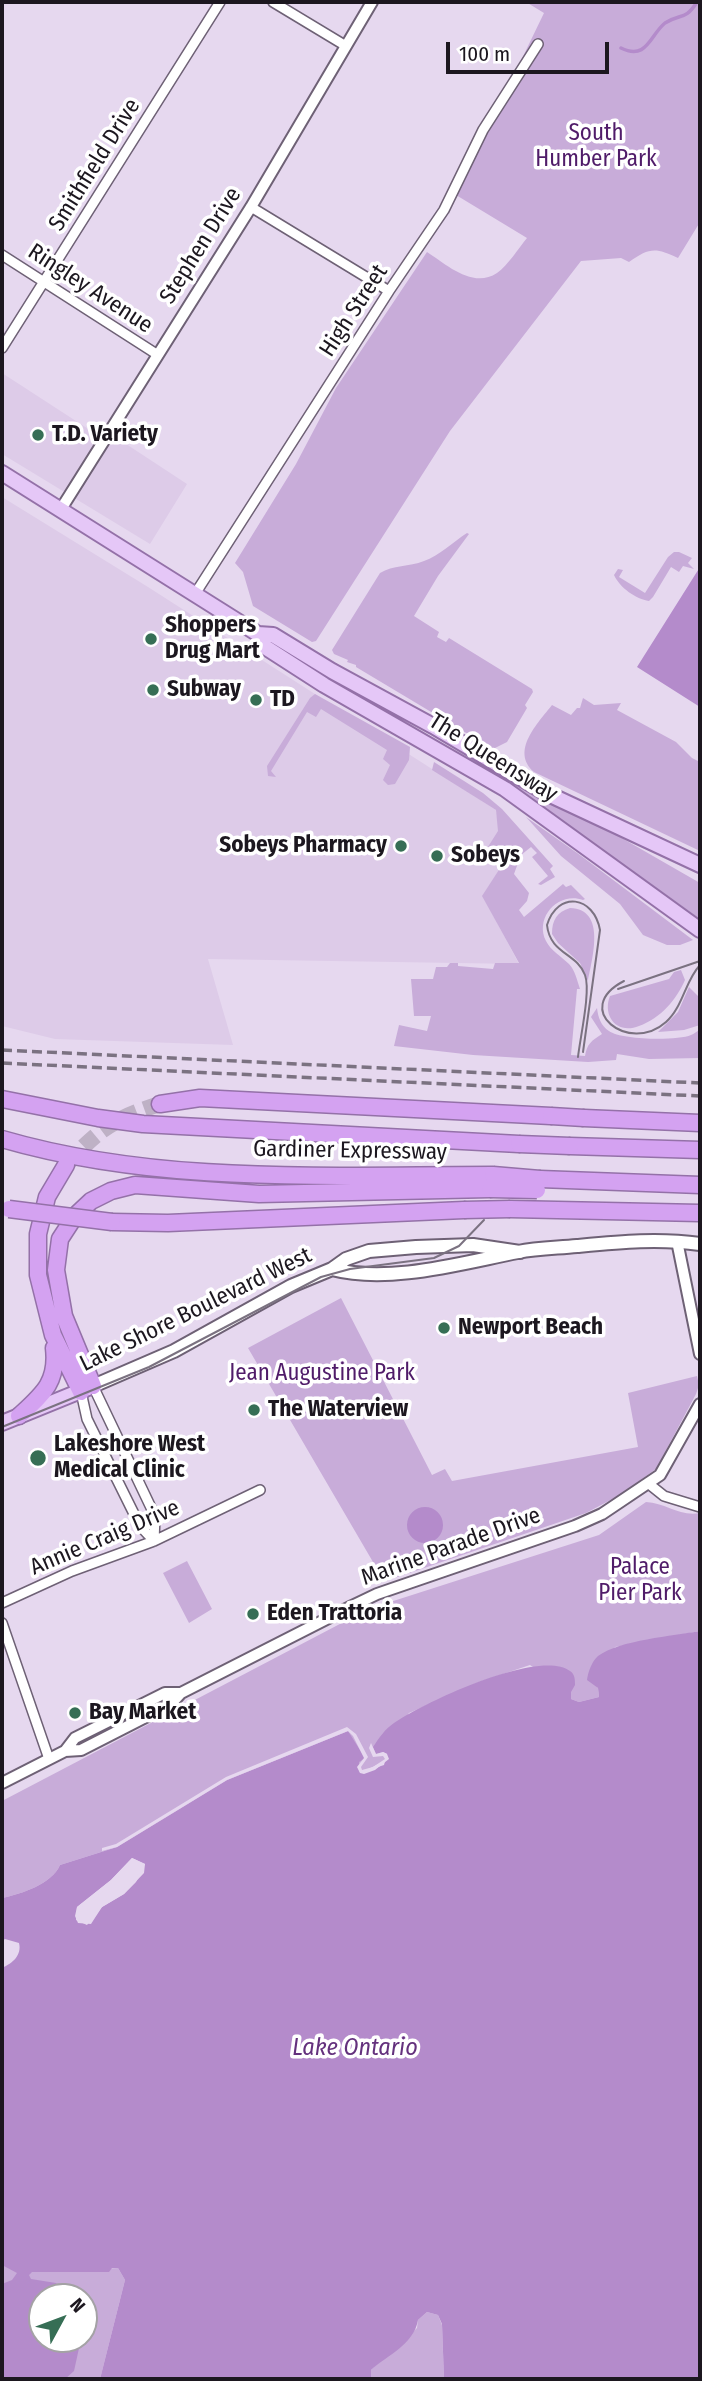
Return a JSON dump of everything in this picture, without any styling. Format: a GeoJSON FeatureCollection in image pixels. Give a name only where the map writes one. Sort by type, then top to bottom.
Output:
{"type":"FeatureCollection","features":[{"type":"Feature","properties":{"kind":"highway"},"geometry":{"type":"LineString","coordinates":[[160,1104],[200,1098],[700,1123]]}},
{"type":"Feature","properties":{"kind":"highway","name":"Gardiner Expressway"},"geometry":{"type":"LineString","coordinates":[[2,1099],[143,1124],[700,1150]]}},
{"type":"Feature","properties":{"kind":"highway","name":"Gardiner Expressway"},"geometry":{"type":"LineString","coordinates":[[2,1139],[101,1163],[146,1168],[491,1182]]}},
{"type":"Feature","properties":{"kind":"highway"},"geometry":{"type":"LineString","coordinates":[[19,1416],[53,1379],[56,1366],[53,1335],[38,1275],[38,1234],[47,1197],[66,1165]]}},
{"type":"Feature","properties":{"kind":"highway"},"geometry":{"type":"LineString","coordinates":[[87,1389],[64,1316],[56,1270],[60,1239],[75,1216],[91,1201],[111,1191],[135,1185],[259,1194],[491,1182],[539,1185],[700,1185]]}},
{"type":"Feature","properties":{"kind":"highway"},"geometry":{"type":"LineString","coordinates":[[6,1208],[112,1222],[220,1221],[510,1209],[700,1213]]}},
{"type":"Feature","properties":{"kind":"highway"},"geometry":{"type":"LineString","coordinates":[[53,1335],[87,1389]]}},
{"type":"Feature","properties":{"kind":"main road","name":"The Queensway"},"geometry":{"type":"LineString","coordinates":[[2,473],[258,634],[265,646],[306,674],[505,789],[700,930]]}},
{"type":"Feature","properties":{"kind":"main road","name":"The Queensway"},"geometry":{"type":"LineString","coordinates":[[258,634],[273,635],[546,793],[700,865]]}},
{"type":"Feature","properties":{"kind":"main road","name":"Lake Shore Boulevard West"},"geometry":{"type":"LineString","coordinates":[[332,1269],[355,1275],[414,1271],[520,1252],[649,1240],[700,1244]]}},
{"type":"Feature","properties":{"kind":"main road","name":"Lake Shore Boulevard West"},"geometry":{"type":"LineString","coordinates":[[2,1423],[165,1355],[291,1286],[332,1269],[346,1258],[388,1249],[472,1245],[520,1252]]}},
{"type":"Feature","properties":{"kind":"street","name":"Smithfield Drive"},"geometry":{"type":"LineString","coordinates":[[2,348],[220,2]]}},
{"type":"Feature","properties":{"kind":"street"},"geometry":{"type":"LineString","coordinates":[[273,2],[346,46]]}},
{"type":"Feature","properties":{"kind":"street","name":"Stephen Drive"},"geometry":{"type":"LineString","coordinates":[[61,509],[251,207],[372,2]]}},
{"type":"Feature","properties":{"kind":"street","name":"High Street"},"geometry":{"type":"LineString","coordinates":[[195,594],[444,210],[483,130],[538,44]]}},
{"type":"Feature","properties":{"kind":"street"},"geometry":{"type":"LineString","coordinates":[[251,207],[389,291]]}},
{"type":"Feature","properties":{"kind":"street","name":"Ringley Avenue"},"geometry":{"type":"LineString","coordinates":[[2,255],[158,355]]}},
{"type":"Feature","properties":{"kind":"street"},"geometry":{"type":"LineString","coordinates":[[677,1241],[700,1354]]}},
{"type":"Feature","properties":{"kind":"street"},"geometry":{"type":"LineString","coordinates":[[87,1389],[155,1516],[154,1541]]}},
{"type":"Feature","properties":{"kind":"street"},"geometry":{"type":"LineString","coordinates":[[87,1389],[87,1419],[140,1526],[154,1541]]}},
{"type":"Feature","properties":{"kind":"street","name":"Marine Parade Drive"},"geometry":{"type":"LineString","coordinates":[[2,1783],[65,1751],[81,1750],[171,1704],[181,1693],[377,1594],[589,1521],[660,1475],[700,1404]]}},
{"type":"Feature","properties":{"kind":"street"},"geometry":{"type":"LineString","coordinates":[[649,1484],[664,1496],[700,1507]]}},
{"type":"Feature","properties":{"kind":"street","name":"Annie Craig Drive"},"geometry":{"type":"LineString","coordinates":[[2,1603],[72,1571],[154,1541],[260,1490]]}},
{"type":"Feature","properties":{"kind":"street"},"geometry":{"type":"LineString","coordinates":[[2,1623],[49,1759]]}},
{"type":"Feature","properties":{"kind":"shaded area"},"geometry":{"type":"Polygon","coordinates":[[[2,373],[96,434],[120,440],[187,484],[150,544],[2,454],[2,373]]]}},
{"type":"Feature","properties":{"kind":"shaded area"},"geometry":{"type":"Polygon","coordinates":[[[2,497],[148,587],[496,810],[504,862],[483,896],[519,964],[208,959],[233,1045],[55,1039],[2,1026],[2,497]]]}},
{"type":"Feature","properties":{"kind":"green space","name":"South Humber Park"},"geometry":{"type":"Polygon","coordinates":[[[526,2],[700,2],[700,222],[678,258],[652,251],[629,262],[621,258],[581,261],[450,431],[316,641],[312,642],[253,606],[243,572],[235,563],[296,464],[336,388],[427,252],[460,273],[470,277],[488,277],[505,266],[527,238],[456,195],[544,13],[526,2]]]}},
{"type":"Feature","properties":{"kind":"green space"},"geometry":{"type":"Polygon","coordinates":[[[469,534],[438,576],[414,616],[439,632],[437,637],[446,642],[449,638],[532,689],[533,692],[525,705],[527,708],[507,742],[493,749],[347,662],[348,660],[334,654],[332,650],[380,573],[430,559],[469,534]]]}},
{"type":"Feature","properties":{"kind":"green space"},"geometry":{"type":"Polygon","coordinates":[[[674,552],[692,558],[688,563],[694,569],[683,566],[679,572],[671,567],[649,601],[629,592],[614,575],[618,569],[623,570],[619,577],[645,593],[674,552]]]}},
{"type":"Feature","properties":{"kind":"green space"},"geometry":{"type":"Polygon","coordinates":[[[315,694],[410,747],[409,760],[395,784],[388,785],[383,780],[390,765],[383,759],[387,750],[321,709],[316,717],[307,712],[271,771],[276,777],[268,776],[267,766],[315,694]]]}},
{"type":"Feature","properties":{"kind":"green space"},"geometry":{"type":"Polygon","coordinates":[[[583,698],[594,705],[621,703],[617,710],[676,742],[700,762],[700,851],[534,772],[527,764],[525,746],[552,705],[571,715],[580,708],[583,698]]]}},
{"type":"Feature","properties":{"kind":"green space"},"geometry":{"type":"Polygon","coordinates":[[[434,762],[483,793],[502,809],[553,866],[550,869],[555,877],[538,884],[548,876],[532,857],[537,853],[531,847],[521,855],[514,874],[529,893],[527,901],[519,910],[524,917],[563,884],[566,887],[571,885],[585,899],[565,899],[558,903],[551,908],[543,923],[546,941],[553,951],[571,966],[580,989],[577,989],[571,1055],[585,1056],[590,1043],[602,1034],[591,1017],[597,1008],[600,1021],[606,1029],[615,1034],[649,1039],[674,1038],[691,1035],[700,1030],[700,1058],[649,1059],[617,1054],[616,1060],[588,1062],[473,1055],[394,1046],[399,1025],[427,1031],[431,1016],[414,1016],[411,979],[433,979],[436,967],[447,967],[450,963],[493,969],[495,963],[519,963],[482,896],[504,862],[486,850],[498,831],[496,810],[432,770],[434,762]]]}},
{"type":"Feature","properties":{"kind":"green space"},"geometry":{"type":"Polygon","coordinates":[[[516,785],[606,829],[700,883],[700,919],[515,787],[516,785]]]}},
{"type":"Feature","properties":{"kind":"green space"},"geometry":{"type":"Polygon","coordinates":[[[526,817],[693,940],[680,945],[667,945],[643,935],[620,904],[561,856],[526,817]]]}},
{"type":"Feature","properties":{"kind":"green space"},"geometry":{"type":"Polygon","coordinates":[[[570,908],[582,911],[593,926],[594,948],[588,981],[580,963],[552,934],[556,917],[570,908]]]}},
{"type":"Feature","properties":{"kind":"green space"},"geometry":{"type":"Polygon","coordinates":[[[681,970],[685,980],[677,995],[661,1013],[647,1023],[631,1028],[618,1026],[613,1022],[608,1010],[610,996],[669,979],[674,972],[681,970]]]}},
{"type":"Feature","properties":{"kind":"green space"},"geometry":{"type":"Polygon","coordinates":[[[689,987],[700,998],[700,1025],[684,1030],[658,1032],[678,1012],[689,987]]]}},
{"type":"Feature","properties":{"kind":"green space","name":"Jean Augustine Park"},"geometry":{"type":"Polygon","coordinates":[[[341,1298],[432,1475],[445,1469],[452,1481],[638,1447],[628,1393],[697,1376],[699,1385],[656,1469],[618,1496],[586,1513],[380,1583],[373,1562],[248,1348],[341,1298]]]}},
{"type":"Feature","properties":{"kind":"green space","name":"Palace Pier Park"},"geometry":{"type":"Polygon","coordinates":[[[646,1502],[679,1512],[700,1513],[700,1631],[615,1647],[595,1684],[599,1697],[579,1702],[571,1699],[571,1692],[530,1665],[479,1682],[409,1713],[383,1752],[389,1759],[360,1773],[348,1731],[227,1780],[117,1847],[60,1865],[43,1883],[2,1898],[2,1801],[357,1615],[599,1535],[646,1502]]]}},
{"type":"Feature","properties":{"kind":"green space"},"geometry":{"type":"Polygon","coordinates":[[[187,1561],[212,1609],[189,1623],[163,1573],[187,1561]]]}},
{"type":"Feature","properties":{"kind":"green space"},"geometry":{"type":"Polygon","coordinates":[[[2,2265],[32,2272],[118,2268],[125,2280],[100,2379],[2,2379],[2,2265]]]}},
{"type":"Feature","properties":{"kind":"green space"},"geometry":{"type":"Polygon","coordinates":[[[427,2312],[438,2315],[442,2325],[444,2379],[371,2379],[371,2370],[417,2328],[418,2320],[427,2312]]]}},
{"type":"Feature","properties":{"kind":"water"},"geometry":{"type":"Polygon","coordinates":[[[700,567],[700,707],[637,667],[700,567]]]}},
{"type":"Feature","properties":{"kind":"water"},"geometry":{"type":"Polygon","coordinates":[[[425,1507],[438,1512],[443,1525],[438,1538],[425,1543],[412,1538],[407,1525],[412,1512],[425,1507]]]}},
{"type":"Feature","properties":{"kind":"water","name":"Lake Ontario"},"geometry":{"type":"Polygon","coordinates":[[[700,1631],[700,2379],[444,2379],[442,2324],[438,2315],[427,2312],[418,2320],[406,2342],[371,2370],[371,2379],[100,2379],[125,2280],[118,2268],[112,2268],[109,2272],[32,2272],[29,2275],[31,2279],[56,2283],[28,2283],[28,2353],[78,2353],[74,2371],[65,2379],[2,2379],[2,2284],[12,2280],[17,2273],[2,2265],[2,1968],[16,1958],[20,1947],[19,1943],[5,1939],[2,1941],[2,1898],[43,1883],[60,1865],[117,1847],[227,1780],[348,1731],[365,1758],[359,1762],[360,1773],[384,1765],[387,1754],[376,1754],[373,1747],[391,1725],[429,1703],[481,1681],[508,1672],[555,1666],[574,1675],[575,1685],[571,1699],[579,1702],[599,1697],[598,1688],[587,1680],[598,1656],[619,1646],[700,1631]],[[132,1858],[111,1880],[77,1907],[76,1920],[87,1925],[102,1907],[124,1894],[136,1882],[145,1864],[132,1858]]]}},
{"type":"Feature","properties":{"kind":"pier"},"geometry":{"type":"Polygon","coordinates":[[[347,1727],[356,1734],[368,1757],[361,1767],[362,1770],[385,1759],[383,1756],[373,1757],[369,1748],[371,1743],[376,1754],[383,1752],[389,1759],[375,1770],[360,1773],[357,1767],[364,1758],[348,1731],[227,1780],[117,1847],[102,1851],[102,1848],[116,1844],[226,1777],[347,1727]]]}},
{"type":"Feature","properties":{"kind":"pier"},"geometry":{"type":"Polygon","coordinates":[[[132,1858],[145,1864],[144,1873],[124,1894],[102,1907],[91,1924],[78,1923],[75,1916],[77,1907],[111,1880],[132,1858]],[[133,1861],[113,1883],[80,1909],[80,1920],[89,1921],[100,1905],[134,1880],[142,1869],[139,1863],[133,1861]]]}},
{"type":"Feature","properties":{"kind":"waterway"},"geometry":{"type":"LineString","coordinates":[[621,48],[630,51],[642,49],[665,23],[686,14],[697,2]]}},
{"type":"Feature","properties":{"kind":"tunnel"},"geometry":{"type":"LineString","coordinates":[[67,1164],[109,1126],[131,1114],[160,1104]]}},
{"type":"Feature","properties":{"kind":"tram line"},"geometry":{"type":"LineString","coordinates":[[578,1057],[587,982],[576,962],[553,942],[547,925],[552,914],[567,902],[583,904],[591,910],[600,930],[583,1052]]}},
{"type":"Feature","properties":{"kind":"tram line"},"geometry":{"type":"LineString","coordinates":[[618,989],[700,961]]}},
{"type":"Feature","properties":{"kind":"tram line"},"geometry":{"type":"LineString","coordinates":[[624,981],[609,992],[603,1004],[604,1015],[622,1031],[651,1031],[672,1016],[700,965]]}},
{"type":"Feature","properties":{"kind":"tram line"},"geometry":{"type":"LineString","coordinates":[[2,1427],[149,1367],[321,1277],[350,1269],[434,1258],[459,1246],[484,1220]]}},
{"type":"Feature","properties":{"kind":"railway"},"geometry":{"type":"LineString","coordinates":[[2,1050],[700,1083]]}},
{"type":"Feature","properties":{"kind":"railway"},"geometry":{"type":"LineString","coordinates":[[2,1063],[700,1096]]}},
{"type":"Feature","properties":{"kind":"place","name":"T.D. Variety"},"geometry":{"type":"Point","coordinates":[38,435]}},
{"type":"Feature","properties":{"kind":"place","name":"Shoppers Drug Mart"},"geometry":{"type":"Point","coordinates":[151,639]}},
{"type":"Feature","properties":{"kind":"place","name":"Subway"},"geometry":{"type":"Point","coordinates":[153,690]}},
{"type":"Feature","properties":{"kind":"place","name":"TD"},"geometry":{"type":"Point","coordinates":[256,700]}},
{"type":"Feature","properties":{"kind":"place","name":"Sobeys Pharmacy"},"geometry":{"type":"Point","coordinates":[401,846]}},
{"type":"Feature","properties":{"kind":"place","name":"Sobeys"},"geometry":{"type":"Point","coordinates":[437,856]}},
{"type":"Feature","properties":{"kind":"place","name":"Newport Beach"},"geometry":{"type":"Point","coordinates":[444,1328]}},
{"type":"Feature","properties":{"kind":"place","name":"The Waterview"},"geometry":{"type":"Point","coordinates":[254,1410]}},
{"type":"Feature","properties":{"kind":"place","name":"Lakeshore West Medical Clinic"},"geometry":{"type":"Point","coordinates":[38,1458]}},
{"type":"Feature","properties":{"kind":"place","name":"Eden Trattoria"},"geometry":{"type":"Point","coordinates":[253,1614]}},
{"type":"Feature","properties":{"kind":"place","name":"Bay Market"},"geometry":{"type":"Point","coordinates":[75,1713]}}]}
